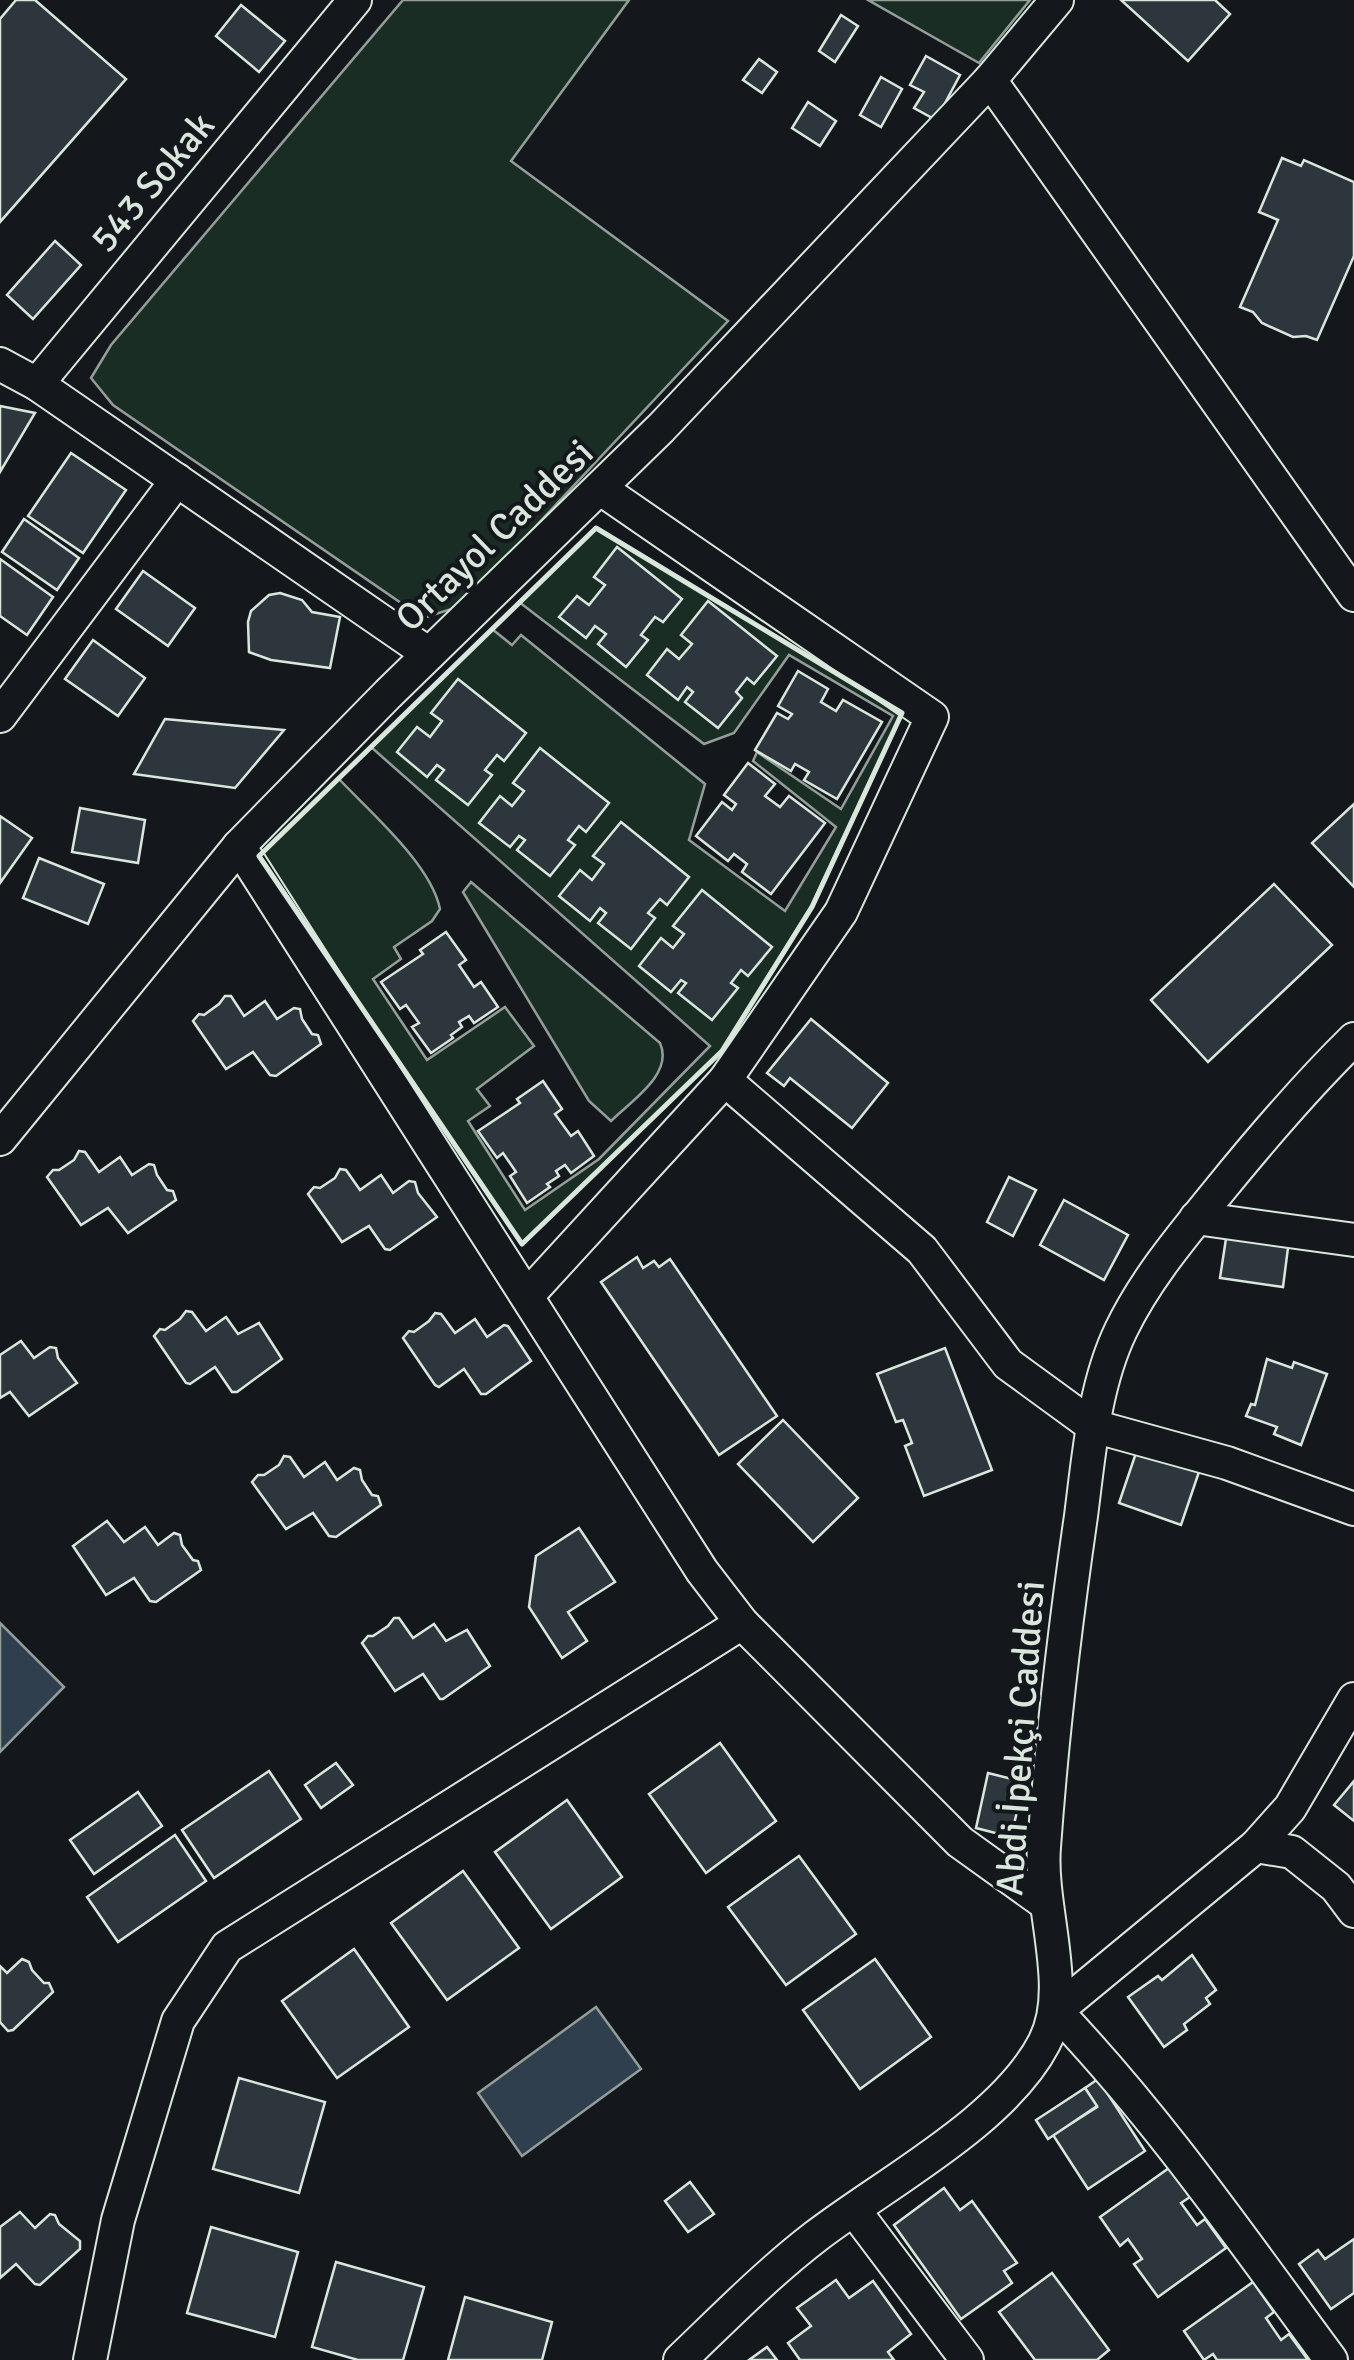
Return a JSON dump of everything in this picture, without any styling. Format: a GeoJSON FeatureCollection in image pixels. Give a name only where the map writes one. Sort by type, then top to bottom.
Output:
{"type":"FeatureCollection","features":[{"type":"Feature","properties":{"kind":"street","name":"543 Sokak"},"geometry":{"type":"LineString","coordinates":[[38,384],[355,0]]}},
{"type":"Feature","properties":{"kind":"street","name":"Ortayol Caddesi"},"geometry":{"type":"LineString","coordinates":[[0,1139],[239,846],[429,654],[601,489],[990,80],[1056,0]]}},
{"type":"Feature","properties":{"kind":"street"},"geometry":{"type":"LineString","coordinates":[[990,80],[1354,595]]}},
{"type":"Feature","properties":{"kind":"street"},"geometry":{"type":"LineString","coordinates":[[0,364],[38,384],[429,654]]}},
{"type":"Feature","properties":{"kind":"street"},"geometry":{"type":"LineString","coordinates":[[0,716],[177,480]]}},
{"type":"Feature","properties":{"kind":"street"},"geometry":{"type":"LineString","coordinates":[[528,1295],[725,1080],[841,912],[932,717],[601,489]]}},
{"type":"Feature","properties":{"kind":"street"},"geometry":{"type":"LineString","coordinates":[[239,846],[702,1571],[742,1623],[960,1842],[1044,1903]]}},
{"type":"Feature","properties":{"kind":"street","name":"Abdi İpekçi Caddesi"},"geometry":{"type":"LineString","coordinates":[[1056,2011],[1042,1865],[1055,1703],[1093,1426],[1120,1333],[1140,1294],[1196,1218],[1276,1120],[1354,1039]]}},
{"type":"Feature","properties":{"kind":"street"},"geometry":{"type":"LineString","coordinates":[[725,1080],[922,1250],[1008,1364],[1093,1426],[1227,1462],[1354,1508]]}},
{"type":"Feature","properties":{"kind":"street"},"geometry":{"type":"LineString","coordinates":[[1196,1218],[1354,1240]]}},
{"type":"Feature","properties":{"kind":"street"},"geometry":{"type":"LineString","coordinates":[[90,2360],[118,2220],[178,2021],[227,1948],[742,1623]]}},
{"type":"Feature","properties":{"kind":"street"},"geometry":{"type":"LineString","coordinates":[[680,2360],[785,2262],[924,2162],[1016,2083],[1045,2042],[1056,2011],[1256,1846],[1290,1808],[1354,1699]]}},
{"type":"Feature","properties":{"kind":"street"},"geometry":{"type":"LineString","coordinates":[[1256,1846],[1292,1852],[1336,1887],[1354,1911]]}},
{"type":"Feature","properties":{"kind":"street"},"geometry":{"type":"LineString","coordinates":[[1056,2011],[1111,2068],[1178,2153],[1331,2360]]}},
{"type":"Feature","properties":{"kind":"street"},"geometry":{"type":"LineString","coordinates":[[854,2210],[967,2360]]}},
{"type":"Feature","properties":{"kind":"green space"},"geometry":{"type":"Polygon","coordinates":[[[403,0],[629,0],[511,161],[728,321],[461,606],[423,618],[113,405],[91,378],[111,345],[403,0]]]}},
{"type":"Feature","properties":{"kind":"green space"},"geometry":{"type":"Polygon","coordinates":[[[868,0],[1030,0],[979,63],[868,0]]]}},
{"type":"Feature","properties":{"kind":"green space"},"geometry":{"type":"Polygon","coordinates":[[[596,528],[902,713],[811,906],[722,1051],[522,1244],[259,856],[338,778],[425,874],[440,909],[432,921],[394,947],[401,959],[373,979],[427,1060],[505,1007],[534,1046],[477,1089],[490,1106],[468,1121],[525,1210],[599,1159],[710,1046],[371,747],[492,629],[512,645],[521,635],[705,784],[689,840],[785,911],[836,827],[753,761],[757,752],[841,809],[893,716],[789,655],[734,733],[704,744],[519,602],[596,528]]]}},
{"type":"Feature","properties":{"kind":"green space"},"geometry":{"type":"Polygon","coordinates":[[[471,882],[660,1043],[663,1054],[656,1076],[611,1121],[589,1101],[463,892],[471,882]]]}},
{"type":"Feature","properties":{"kind":"water"},"geometry":{"type":"Polygon","coordinates":[[[0,1623],[64,1687],[0,1752],[0,1623]]]}},
{"type":"Feature","properties":{"kind":"water"},"geometry":{"type":"Polygon","coordinates":[[[596,2007],[641,2069],[522,2156],[478,2093],[596,2007]]]}},
{"type":"Feature","properties":{"kind":"building"},"geometry":{"type":"Polygon","coordinates":[[[16,0],[35,0],[126,79],[0,222],[0,19],[16,0]]]}},
{"type":"Feature","properties":{"kind":"building"},"geometry":{"type":"Polygon","coordinates":[[[1121,0],[1215,0],[1230,14],[1188,61],[1121,0]]]}},
{"type":"Feature","properties":{"kind":"building"},"geometry":{"type":"Polygon","coordinates":[[[241,5],[285,41],[259,72],[216,36],[241,5]]]}},
{"type":"Feature","properties":{"kind":"building"},"geometry":{"type":"Polygon","coordinates":[[[841,15],[858,26],[835,62],[819,51],[841,15]]]}},
{"type":"Feature","properties":{"kind":"building"},"geometry":{"type":"Polygon","coordinates":[[[926,56],[960,75],[936,120],[914,108],[924,92],[910,85],[926,56]]]}},
{"type":"Feature","properties":{"kind":"building"},"geometry":{"type":"Polygon","coordinates":[[[759,59],[777,72],[762,93],[743,80],[759,59]]]}},
{"type":"Feature","properties":{"kind":"building"},"geometry":{"type":"Polygon","coordinates":[[[881,77],[902,89],[881,127],[860,115],[881,77]]]}},
{"type":"Feature","properties":{"kind":"building"},"geometry":{"type":"Polygon","coordinates":[[[808,102],[836,121],[820,146],[792,128],[808,102]]]}},
{"type":"Feature","properties":{"kind":"building"},"geometry":{"type":"Polygon","coordinates":[[[1282,158],[1301,166],[1304,160],[1354,182],[1354,256],[1317,340],[1293,337],[1262,323],[1253,312],[1240,307],[1278,220],[1259,212],[1282,158]]]}},
{"type":"Feature","properties":{"kind":"building"},"geometry":{"type":"Polygon","coordinates":[[[55,241],[81,265],[33,319],[7,295],[55,241]]]}},
{"type":"Feature","properties":{"kind":"building"},"geometry":{"type":"Polygon","coordinates":[[[0,406],[35,413],[0,472],[0,406]]]}},
{"type":"Feature","properties":{"kind":"building"},"geometry":{"type":"Polygon","coordinates":[[[71,453],[126,490],[83,553],[28,516],[71,453]]]}},
{"type":"Feature","properties":{"kind":"building"},"geometry":{"type":"Polygon","coordinates":[[[24,519],[79,558],[57,590],[2,552],[24,519]]]}},
{"type":"Feature","properties":{"kind":"building"},"geometry":{"type":"Polygon","coordinates":[[[617,547],[682,599],[663,622],[655,617],[641,635],[648,640],[626,667],[598,644],[606,634],[595,626],[586,638],[559,617],[577,596],[589,605],[605,585],[594,577],[617,547]]]}},
{"type":"Feature","properties":{"kind":"building"},"geometry":{"type":"Polygon","coordinates":[[[0,559],[53,597],[27,635],[0,616],[0,559]]]}},
{"type":"Feature","properties":{"kind":"building"},"geometry":{"type":"Polygon","coordinates":[[[143,571],[195,608],[168,646],[116,609],[143,571]]]}},
{"type":"Feature","properties":{"kind":"building"},"geometry":{"type":"Polygon","coordinates":[[[280,593],[302,600],[312,612],[340,617],[330,668],[271,660],[249,652],[251,611],[269,595],[280,593]]]}},
{"type":"Feature","properties":{"kind":"building"},"geometry":{"type":"Polygon","coordinates":[[[708,601],[777,656],[754,684],[747,678],[736,692],[742,698],[718,728],[685,702],[693,692],[687,687],[678,700],[647,675],[667,649],[679,659],[692,644],[681,635],[708,601]]]}},
{"type":"Feature","properties":{"kind":"building"},"geometry":{"type":"Polygon","coordinates":[[[93,640],[145,678],[118,716],[65,679],[93,640]]]}},
{"type":"Feature","properties":{"kind":"building"},"geometry":{"type":"Polygon","coordinates":[[[798,671],[828,689],[821,702],[836,711],[843,700],[882,722],[837,799],[804,780],[809,772],[795,764],[791,771],[755,750],[777,713],[788,719],[792,714],[778,706],[798,671]]]}},
{"type":"Feature","properties":{"kind":"building"},"geometry":{"type":"Polygon","coordinates":[[[458,679],[526,733],[504,761],[497,755],[485,770],[492,775],[468,805],[436,780],[444,770],[437,765],[427,777],[397,752],[417,727],[430,737],[442,721],[431,713],[458,679]]]}},
{"type":"Feature","properties":{"kind":"building"},"geometry":{"type":"Polygon","coordinates":[[[165,719],[284,730],[235,788],[134,774],[165,719]]]}},
{"type":"Feature","properties":{"kind":"building"},"geometry":{"type":"Polygon","coordinates":[[[540,748],[609,803],[586,832],[579,826],[568,840],[575,845],[550,876],[517,850],[525,840],[519,836],[510,847],[479,823],[500,796],[512,806],[524,791],[513,783],[540,748]]]}},
{"type":"Feature","properties":{"kind":"building"},"geometry":{"type":"Polygon","coordinates":[[[748,763],[775,784],[765,796],[780,807],[789,796],[825,823],[771,894],[742,872],[747,864],[734,854],[728,861],[696,836],[722,802],[732,810],[736,804],[724,795],[748,763]]]}},
{"type":"Feature","properties":{"kind":"building"},"geometry":{"type":"Polygon","coordinates":[[[1354,804],[1354,887],[1312,843],[1354,804]]]}},
{"type":"Feature","properties":{"kind":"building"},"geometry":{"type":"Polygon","coordinates":[[[80,808],[145,820],[138,863],[72,852],[80,808]]]}},
{"type":"Feature","properties":{"kind":"building"},"geometry":{"type":"Polygon","coordinates":[[[0,816],[32,838],[0,883],[0,816]]]}},
{"type":"Feature","properties":{"kind":"building"},"geometry":{"type":"Polygon","coordinates":[[[621,822],[689,877],[667,905],[660,899],[648,913],[655,918],[631,949],[598,923],[606,913],[600,908],[590,921],[559,896],[580,870],[592,880],[604,864],[593,856],[621,822]]]}},
{"type":"Feature","properties":{"kind":"building"},"geometry":{"type":"Polygon","coordinates":[[[39,858],[104,884],[88,924],[23,898],[39,858]]]}},
{"type":"Feature","properties":{"kind":"building"},"geometry":{"type":"Polygon","coordinates":[[[1274,884],[1332,945],[1208,1062],[1151,1000],[1274,884]]]}},
{"type":"Feature","properties":{"kind":"building"},"geometry":{"type":"Polygon","coordinates":[[[702,890],[772,947],[748,976],[741,970],[731,983],[738,988],[712,1020],[678,993],[686,983],[681,980],[671,992],[639,966],[661,938],[673,948],[684,934],[673,926],[702,890]]]}},
{"type":"Feature","properties":{"kind":"building"},"geometry":{"type":"Polygon","coordinates":[[[446,932],[466,960],[459,965],[474,987],[481,982],[498,1007],[474,1023],[469,1016],[459,1022],[462,1027],[451,1035],[453,1038],[431,1053],[412,1027],[419,1023],[406,1005],[400,1009],[381,982],[423,954],[420,950],[446,932]]]}},
{"type":"Feature","properties":{"kind":"building"},"geometry":{"type":"Polygon","coordinates":[[[225,996],[231,996],[244,1016],[265,1001],[277,1019],[294,1008],[300,1009],[302,1019],[312,1034],[318,1035],[321,1044],[276,1076],[270,1075],[253,1052],[226,1069],[193,1021],[225,996]]]}},
{"type":"Feature","properties":{"kind":"building"},"geometry":{"type":"Polygon","coordinates":[[[811,1019],[888,1083],[852,1128],[790,1078],[784,1086],[767,1073],[811,1019]]]}},
{"type":"Feature","properties":{"kind":"building"},"geometry":{"type":"Polygon","coordinates":[[[543,1081],[562,1109],[555,1114],[571,1136],[578,1131],[594,1156],[571,1173],[565,1165],[556,1171],[559,1176],[547,1184],[550,1187],[527,1203],[510,1176],[516,1172],[503,1153],[497,1158],[478,1131],[520,1103],[517,1099],[543,1081]]]}},
{"type":"Feature","properties":{"kind":"building"},"geometry":{"type":"Polygon","coordinates":[[[79,1151],[85,1152],[99,1172],[120,1157],[132,1175],[154,1165],[176,1200],[128,1233],[108,1208],[81,1225],[47,1177],[74,1160],[79,1151]]]}},
{"type":"Feature","properties":{"kind":"building"},"geometry":{"type":"Polygon","coordinates":[[[340,1169],[346,1170],[360,1190],[381,1175],[393,1193],[409,1181],[415,1182],[418,1193],[437,1217],[390,1250],[385,1249],[369,1226],[342,1242],[308,1194],[335,1178],[340,1169]]]}},
{"type":"Feature","properties":{"kind":"building"},"geometry":{"type":"Polygon","coordinates":[[[1009,1177],[1036,1190],[1013,1236],[987,1222],[1009,1177]]]}},
{"type":"Feature","properties":{"kind":"building"},"geometry":{"type":"Polygon","coordinates":[[[1064,1200],[1128,1235],[1104,1280],[1040,1245],[1064,1200]]]}},
{"type":"Feature","properties":{"kind":"building"},"geometry":{"type":"Polygon","coordinates":[[[1227,1232],[1289,1240],[1283,1287],[1220,1278],[1227,1232]]]}},
{"type":"Feature","properties":{"kind":"building"},"geometry":{"type":"Polygon","coordinates":[[[637,1257],[643,1268],[654,1261],[659,1267],[670,1259],[777,1416],[719,1455],[601,1282],[637,1257]]]}},
{"type":"Feature","properties":{"kind":"building"},"geometry":{"type":"Polygon","coordinates":[[[186,1311],[192,1312],[206,1331],[226,1317],[238,1334],[259,1323],[282,1359],[237,1392],[232,1392],[215,1367],[186,1383],[154,1336],[186,1311]]]}},
{"type":"Feature","properties":{"kind":"building"},"geometry":{"type":"Polygon","coordinates":[[[435,1313],[441,1314],[455,1333],[475,1319],[487,1337],[508,1326],[531,1361],[486,1394],[481,1394],[464,1369],[439,1387],[435,1385],[403,1338],[435,1313]]]}},
{"type":"Feature","properties":{"kind":"building"},"geometry":{"type":"Polygon","coordinates":[[[21,1341],[34,1358],[50,1347],[56,1348],[58,1358],[77,1383],[29,1416],[10,1392],[0,1398],[0,1355],[21,1341]]]}},
{"type":"Feature","properties":{"kind":"building"},"geometry":{"type":"Polygon","coordinates":[[[945,1348],[992,1470],[924,1496],[905,1446],[912,1443],[903,1420],[896,1422],[877,1374],[945,1348]]]}},
{"type":"Feature","properties":{"kind":"building"},"geometry":{"type":"Polygon","coordinates":[[[1267,1359],[1292,1368],[1294,1362],[1327,1374],[1301,1445],[1274,1434],[1277,1427],[1246,1416],[1251,1404],[1255,1405],[1267,1359]]]}},
{"type":"Feature","properties":{"kind":"building"},"geometry":{"type":"Polygon","coordinates":[[[783,1420],[858,1498],[813,1542],[738,1464],[783,1420]]]}},
{"type":"Feature","properties":{"kind":"building"},"geometry":{"type":"Polygon","coordinates":[[[1139,1444],[1201,1466],[1181,1525],[1119,1503],[1139,1444]]]}},
{"type":"Feature","properties":{"kind":"building"},"geometry":{"type":"Polygon","coordinates":[[[284,1456],[290,1457],[304,1477],[325,1462],[337,1480],[354,1468],[360,1470],[362,1480],[372,1495],[378,1496],[381,1505],[336,1537],[329,1536],[313,1513],[286,1529],[252,1482],[279,1465],[284,1456]]]}},
{"type":"Feature","properties":{"kind":"building"},"geometry":{"type":"Polygon","coordinates":[[[107,1521],[124,1542],[145,1527],[158,1545],[174,1533],[180,1535],[182,1545],[198,1561],[201,1570],[156,1602],[150,1601],[134,1578],[106,1595],[73,1546],[107,1521]]]}},
{"type":"Feature","properties":{"kind":"building"},"geometry":{"type":"Polygon","coordinates":[[[579,1528],[615,1582],[568,1612],[587,1641],[562,1658],[529,1607],[536,1556],[579,1528]]]}},
{"type":"Feature","properties":{"kind":"building"},"geometry":{"type":"Polygon","coordinates":[[[399,1618],[413,1638],[434,1624],[446,1641],[467,1630],[490,1666],[443,1699],[423,1674],[395,1691],[362,1643],[399,1618]]]}},
{"type":"Feature","properties":{"kind":"building"},"geometry":{"type":"Polygon","coordinates":[[[720,1743],[776,1821],[706,1873],[649,1794],[720,1743]]]}},
{"type":"Feature","properties":{"kind":"building"},"geometry":{"type":"Polygon","coordinates":[[[336,1763],[353,1785],[321,1808],[305,1785],[336,1763]]]}},
{"type":"Feature","properties":{"kind":"building"},"geometry":{"type":"Polygon","coordinates":[[[269,1771],[301,1819],[214,1878],[182,1830],[269,1771]]]}},
{"type":"Feature","properties":{"kind":"building"},"geometry":{"type":"Polygon","coordinates":[[[988,1773],[1024,1782],[1011,1837],[976,1828],[988,1773]]]}},
{"type":"Feature","properties":{"kind":"building"},"geometry":{"type":"Polygon","coordinates":[[[1354,1781],[1354,1821],[1334,1805],[1354,1781]]]}},
{"type":"Feature","properties":{"kind":"building"},"geometry":{"type":"Polygon","coordinates":[[[138,1792],[162,1826],[94,1874],[70,1840],[138,1792]]]}},
{"type":"Feature","properties":{"kind":"building"},"geometry":{"type":"Polygon","coordinates":[[[567,1800],[622,1877],[551,1929],[495,1852],[567,1800]]]}},
{"type":"Feature","properties":{"kind":"building"},"geometry":{"type":"Polygon","coordinates":[[[175,1835],[206,1881],[118,1942],[87,1897],[175,1835]]]}},
{"type":"Feature","properties":{"kind":"building"},"geometry":{"type":"Polygon","coordinates":[[[799,1856],[856,1934],[786,1985],[728,1907],[799,1856]]]}},
{"type":"Feature","properties":{"kind":"building"},"geometry":{"type":"Polygon","coordinates":[[[463,1871],[519,1948],[447,2000],[391,1923],[463,1871]]]}},
{"type":"Feature","properties":{"kind":"building"},"geometry":{"type":"Polygon","coordinates":[[[354,1949],[409,2027],[337,2078],[282,2001],[354,1949]]]}},
{"type":"Feature","properties":{"kind":"building"},"geometry":{"type":"Polygon","coordinates":[[[1192,1955],[1216,1990],[1206,1998],[1210,2004],[1184,2024],[1187,2030],[1164,2047],[1128,1997],[1158,1976],[1162,1980],[1192,1955]]]}},
{"type":"Feature","properties":{"kind":"building"},"geometry":{"type":"Polygon","coordinates":[[[22,1959],[29,1962],[44,1983],[49,1983],[53,1992],[8,2031],[0,2022],[0,1966],[7,1973],[22,1959]]]}},
{"type":"Feature","properties":{"kind":"building"},"geometry":{"type":"Polygon","coordinates":[[[875,1959],[931,2037],[860,2089],[803,2010],[875,1959]]]}},
{"type":"Feature","properties":{"kind":"building"},"geometry":{"type":"Polygon","coordinates":[[[239,2078],[325,2102],[299,2193],[213,2169],[239,2078]]]}},
{"type":"Feature","properties":{"kind":"building"},"geometry":{"type":"Polygon","coordinates":[[[1098,2079],[1145,2151],[1088,2189],[1053,2135],[1097,2107],[1085,2088],[1098,2079]]]}},
{"type":"Feature","properties":{"kind":"building"},"geometry":{"type":"Polygon","coordinates":[[[1085,2088],[1097,2106],[1048,2139],[1036,2120],[1085,2088]]]}},
{"type":"Feature","properties":{"kind":"building"},"geometry":{"type":"Polygon","coordinates":[[[1169,2168],[1190,2197],[1181,2203],[1197,2225],[1205,2219],[1226,2248],[1158,2297],[1134,2264],[1142,2259],[1128,2239],[1120,2246],[1100,2217],[1169,2168]]]}},
{"type":"Feature","properties":{"kind":"building"},"geometry":{"type":"Polygon","coordinates":[[[690,2182],[714,2214],[688,2232],[665,2201],[690,2182]]]}},
{"type":"Feature","properties":{"kind":"building"},"geometry":{"type":"Polygon","coordinates":[[[944,2188],[960,2210],[972,2201],[1017,2263],[1004,2271],[1012,2283],[961,2319],[894,2225],[944,2188]]]}},
{"type":"Feature","properties":{"kind":"building"},"geometry":{"type":"Polygon","coordinates":[[[20,2212],[35,2228],[50,2214],[55,2215],[59,2224],[80,2241],[80,2249],[40,2285],[16,2264],[0,2278],[0,2227],[20,2212]]]}},
{"type":"Feature","properties":{"kind":"building"},"geometry":{"type":"Polygon","coordinates":[[[211,2227],[298,2252],[275,2337],[187,2313],[211,2227]]]}},
{"type":"Feature","properties":{"kind":"building"},"geometry":{"type":"Polygon","coordinates":[[[1354,2239],[1354,2293],[1331,2309],[1299,2264],[1318,2250],[1325,2259],[1354,2239]]]}},
{"type":"Feature","properties":{"kind":"building"},"geometry":{"type":"Polygon","coordinates":[[[336,2262],[424,2287],[403,2360],[358,2360],[312,2347],[336,2262]]]}},
{"type":"Feature","properties":{"kind":"building"},"geometry":{"type":"Polygon","coordinates":[[[1052,2273],[1109,2350],[1097,2360],[1035,2360],[999,2312],[1052,2273]]]}},
{"type":"Feature","properties":{"kind":"building"},"geometry":{"type":"Polygon","coordinates":[[[836,2280],[849,2298],[873,2281],[911,2334],[888,2352],[894,2360],[800,2360],[788,2343],[811,2326],[797,2308],[836,2280]]]}},
{"type":"Feature","properties":{"kind":"building"},"geometry":{"type":"Polygon","coordinates":[[[1253,2282],[1274,2312],[1266,2318],[1281,2340],[1289,2334],[1308,2360],[1217,2360],[1213,2354],[1204,2360],[1184,2331],[1253,2282]]]}},
{"type":"Feature","properties":{"kind":"building"},"geometry":{"type":"Polygon","coordinates":[[[465,2297],[552,2322],[542,2360],[448,2360],[465,2297]]]}},
{"type":"Feature","properties":{"kind":"building"},"geometry":{"type":"Polygon","coordinates":[[[767,2347],[777,2360],[749,2360],[767,2347]]]}},
{"type":"Feature","properties":{"kind":"wall"},"geometry":{"type":"LineString","coordinates":[[596,528],[902,713],[812,907],[722,1051],[522,1244],[259,856],[596,528]]}}]}
